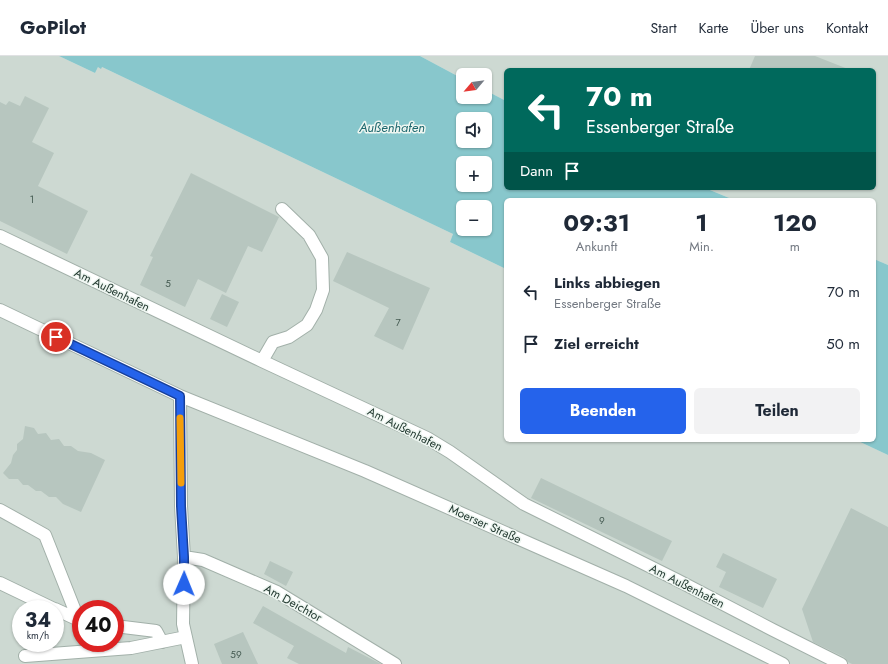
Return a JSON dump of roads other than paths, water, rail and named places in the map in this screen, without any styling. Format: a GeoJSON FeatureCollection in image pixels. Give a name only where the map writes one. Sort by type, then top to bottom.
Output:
{"type":"FeatureCollection","features":[{"type":"Feature","properties":{"kind":"street"},"geometry":{"type":"LineString","coordinates":[[262,361],[273,342],[289,337],[306,325],[316,310],[323,290],[322,258],[309,235],[282,208]]}},
{"type":"Feature","properties":{"kind":"street","name":"Am Außenhafen"},"geometry":{"type":"LineString","coordinates":[[0,236],[427,438],[450,452],[524,504],[841,664]]}},
{"type":"Feature","properties":{"kind":"street","name":"Moerser Straße"},"geometry":{"type":"LineString","coordinates":[[0,310],[180,396],[365,471],[626,586],[783,664]]}},
{"type":"Feature","properties":{"kind":"street"},"geometry":{"type":"LineString","coordinates":[[180,396],[181,506],[184,557],[183,624],[192,664]]}},
{"type":"Feature","properties":{"kind":"street"},"geometry":{"type":"LineString","coordinates":[[0,510],[45,535],[72,601]]}},
{"type":"Feature","properties":{"kind":"street","name":"Am Deichtor"},"geometry":{"type":"LineString","coordinates":[[184,557],[203,560],[277,592],[394,664]]}},
{"type":"Feature","properties":{"kind":"street"},"geometry":{"type":"LineString","coordinates":[[0,583],[36,600]]}},
{"type":"Feature","properties":{"kind":"street"},"geometry":{"type":"LineString","coordinates":[[124,627],[156,631],[162,642]]}},
{"type":"Feature","properties":{"kind":"street"},"geometry":{"type":"LineString","coordinates":[[25,656],[131,648],[186,637]]}},
{"type":"Feature","properties":{"kind":"water","name":"Außenhafen"},"geometry":{"type":"Polygon","coordinates":[[[59,56],[420,56],[456,75],[456,104],[492,104],[492,94],[504,100],[504,190],[710,190],[729,198],[504,198],[504,268],[450,242],[453,234],[102,67],[101,69],[98,67],[95,73],[59,56]]]}},
{"type":"Feature","properties":{"kind":"water"},"geometry":{"type":"Polygon","coordinates":[[[876,260],[888,265],[888,455],[860,442],[876,442],[876,260]]]}}]}
